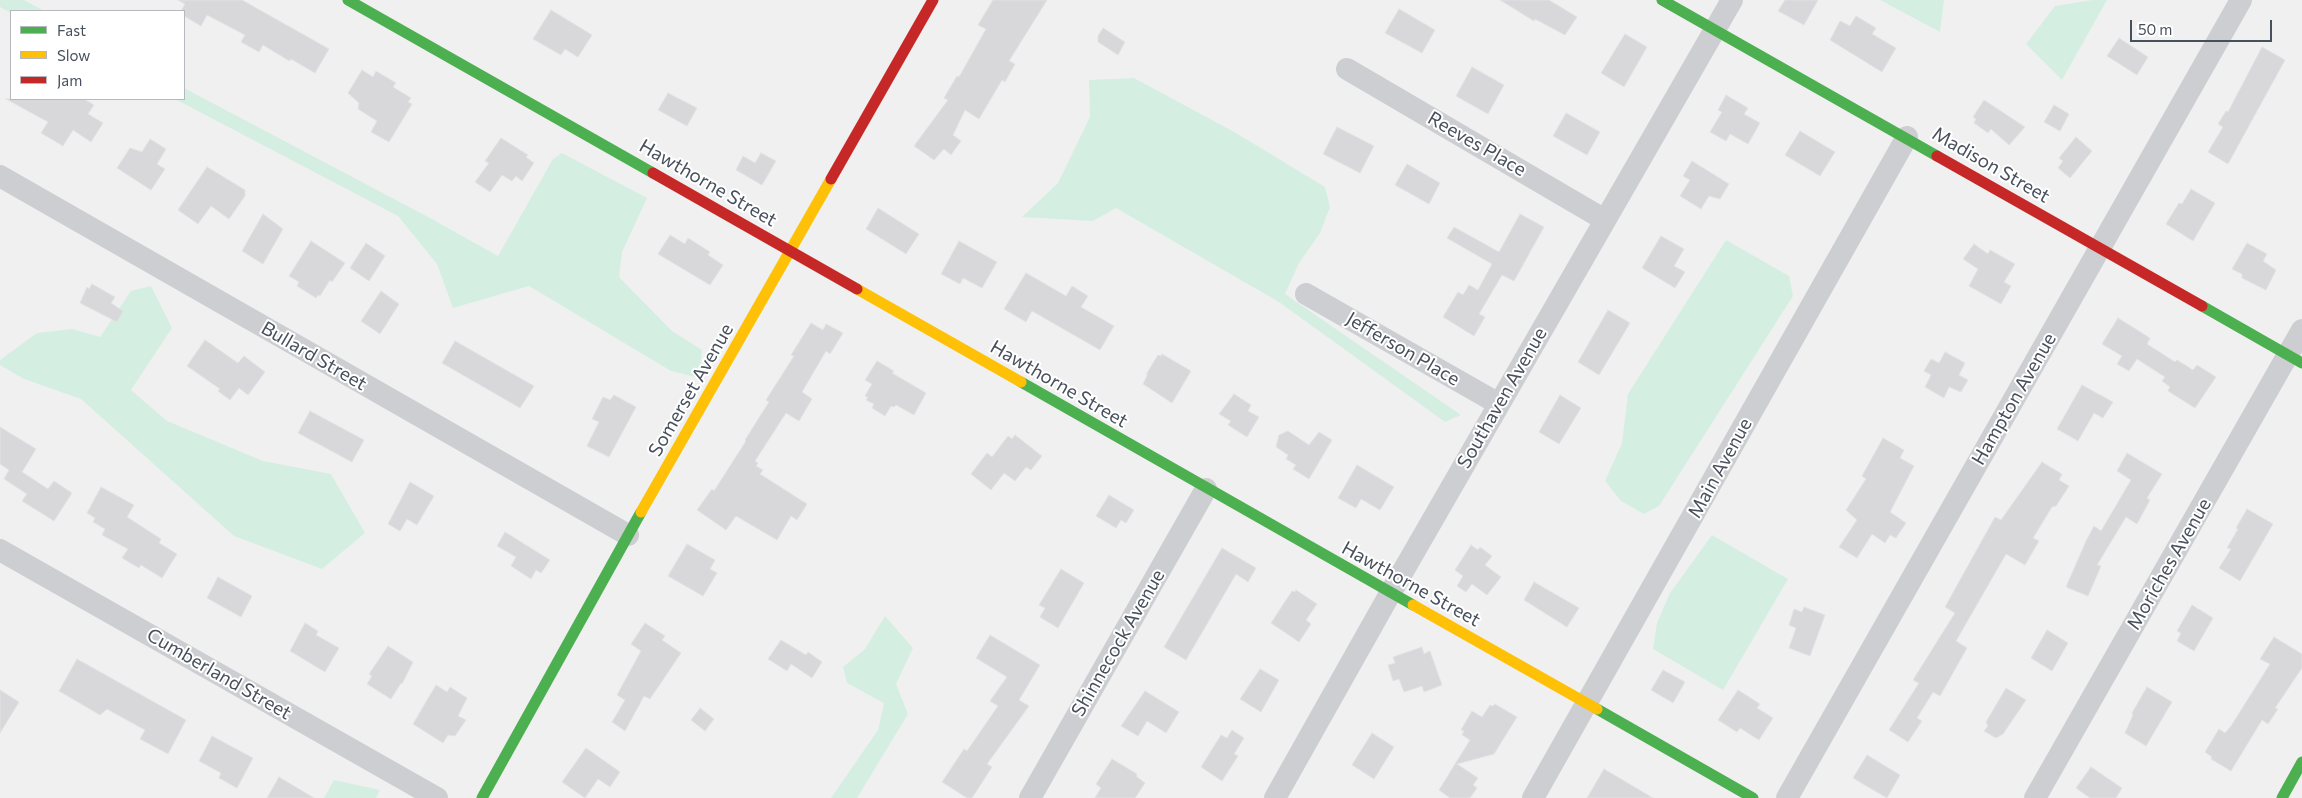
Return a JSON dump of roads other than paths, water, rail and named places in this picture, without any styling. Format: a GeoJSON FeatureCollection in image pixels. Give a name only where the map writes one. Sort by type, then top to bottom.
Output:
{"type":"FeatureCollection","features":[{"type":"Feature","properties":{"kind":"street","name":"Hawthorne Street"},"geometry":{"type":"LineString","coordinates":[[348,0],[1753,798]]}},
{"type":"Feature","properties":{"kind":"street","name":"Somerset Avenue"},"geometry":{"type":"LineString","coordinates":[[482,798],[628,535],[933,0]]}},
{"type":"Feature","properties":{"kind":"street","name":"Madison Street"},"geometry":{"type":"LineString","coordinates":[[1662,0],[1907,137],[2295,359]]}},
{"type":"Feature","properties":{"kind":"street","name":"Southaven Avenue"},"geometry":{"type":"LineString","coordinates":[[1275,798],[1391,592],[1732,0]]}},
{"type":"Feature","properties":{"kind":"street","name":"Hampton Avenue"},"geometry":{"type":"LineString","coordinates":[[1787,798],[2241,0]]}},
{"type":"Feature","properties":{"kind":"street","name":"Reeves Place"},"geometry":{"type":"LineString","coordinates":[[1347,69],[1605,220]]}},
{"type":"Feature","properties":{"kind":"street","name":"Main Avenue"},"geometry":{"type":"LineString","coordinates":[[1533,798],[1907,137]]}},
{"type":"Feature","properties":{"kind":"street","name":"Bullard Street"},"geometry":{"type":"LineString","coordinates":[[0,176],[628,535]]}},
{"type":"Feature","properties":{"kind":"street","name":"Jefferson Place"},"geometry":{"type":"LineString","coordinates":[[1306,294],[1499,404]]}},
{"type":"Feature","properties":{"kind":"street","name":"Moriches Avenue"},"geometry":{"type":"LineString","coordinates":[[2035,798],[2295,359],[2302,330]]}},
{"type":"Feature","properties":{"kind":"street","name":"Shinnecock Avenue"},"geometry":{"type":"LineString","coordinates":[[1030,798],[1206,489]]}},
{"type":"Feature","properties":{"kind":"street","name":"Cumberland Street"},"geometry":{"type":"LineString","coordinates":[[0,550],[437,798]]}},
{"type":"Feature","properties":{"kind":"street"},"geometry":{"type":"LineString","coordinates":[[2282,798],[2302,762]]}}]}
